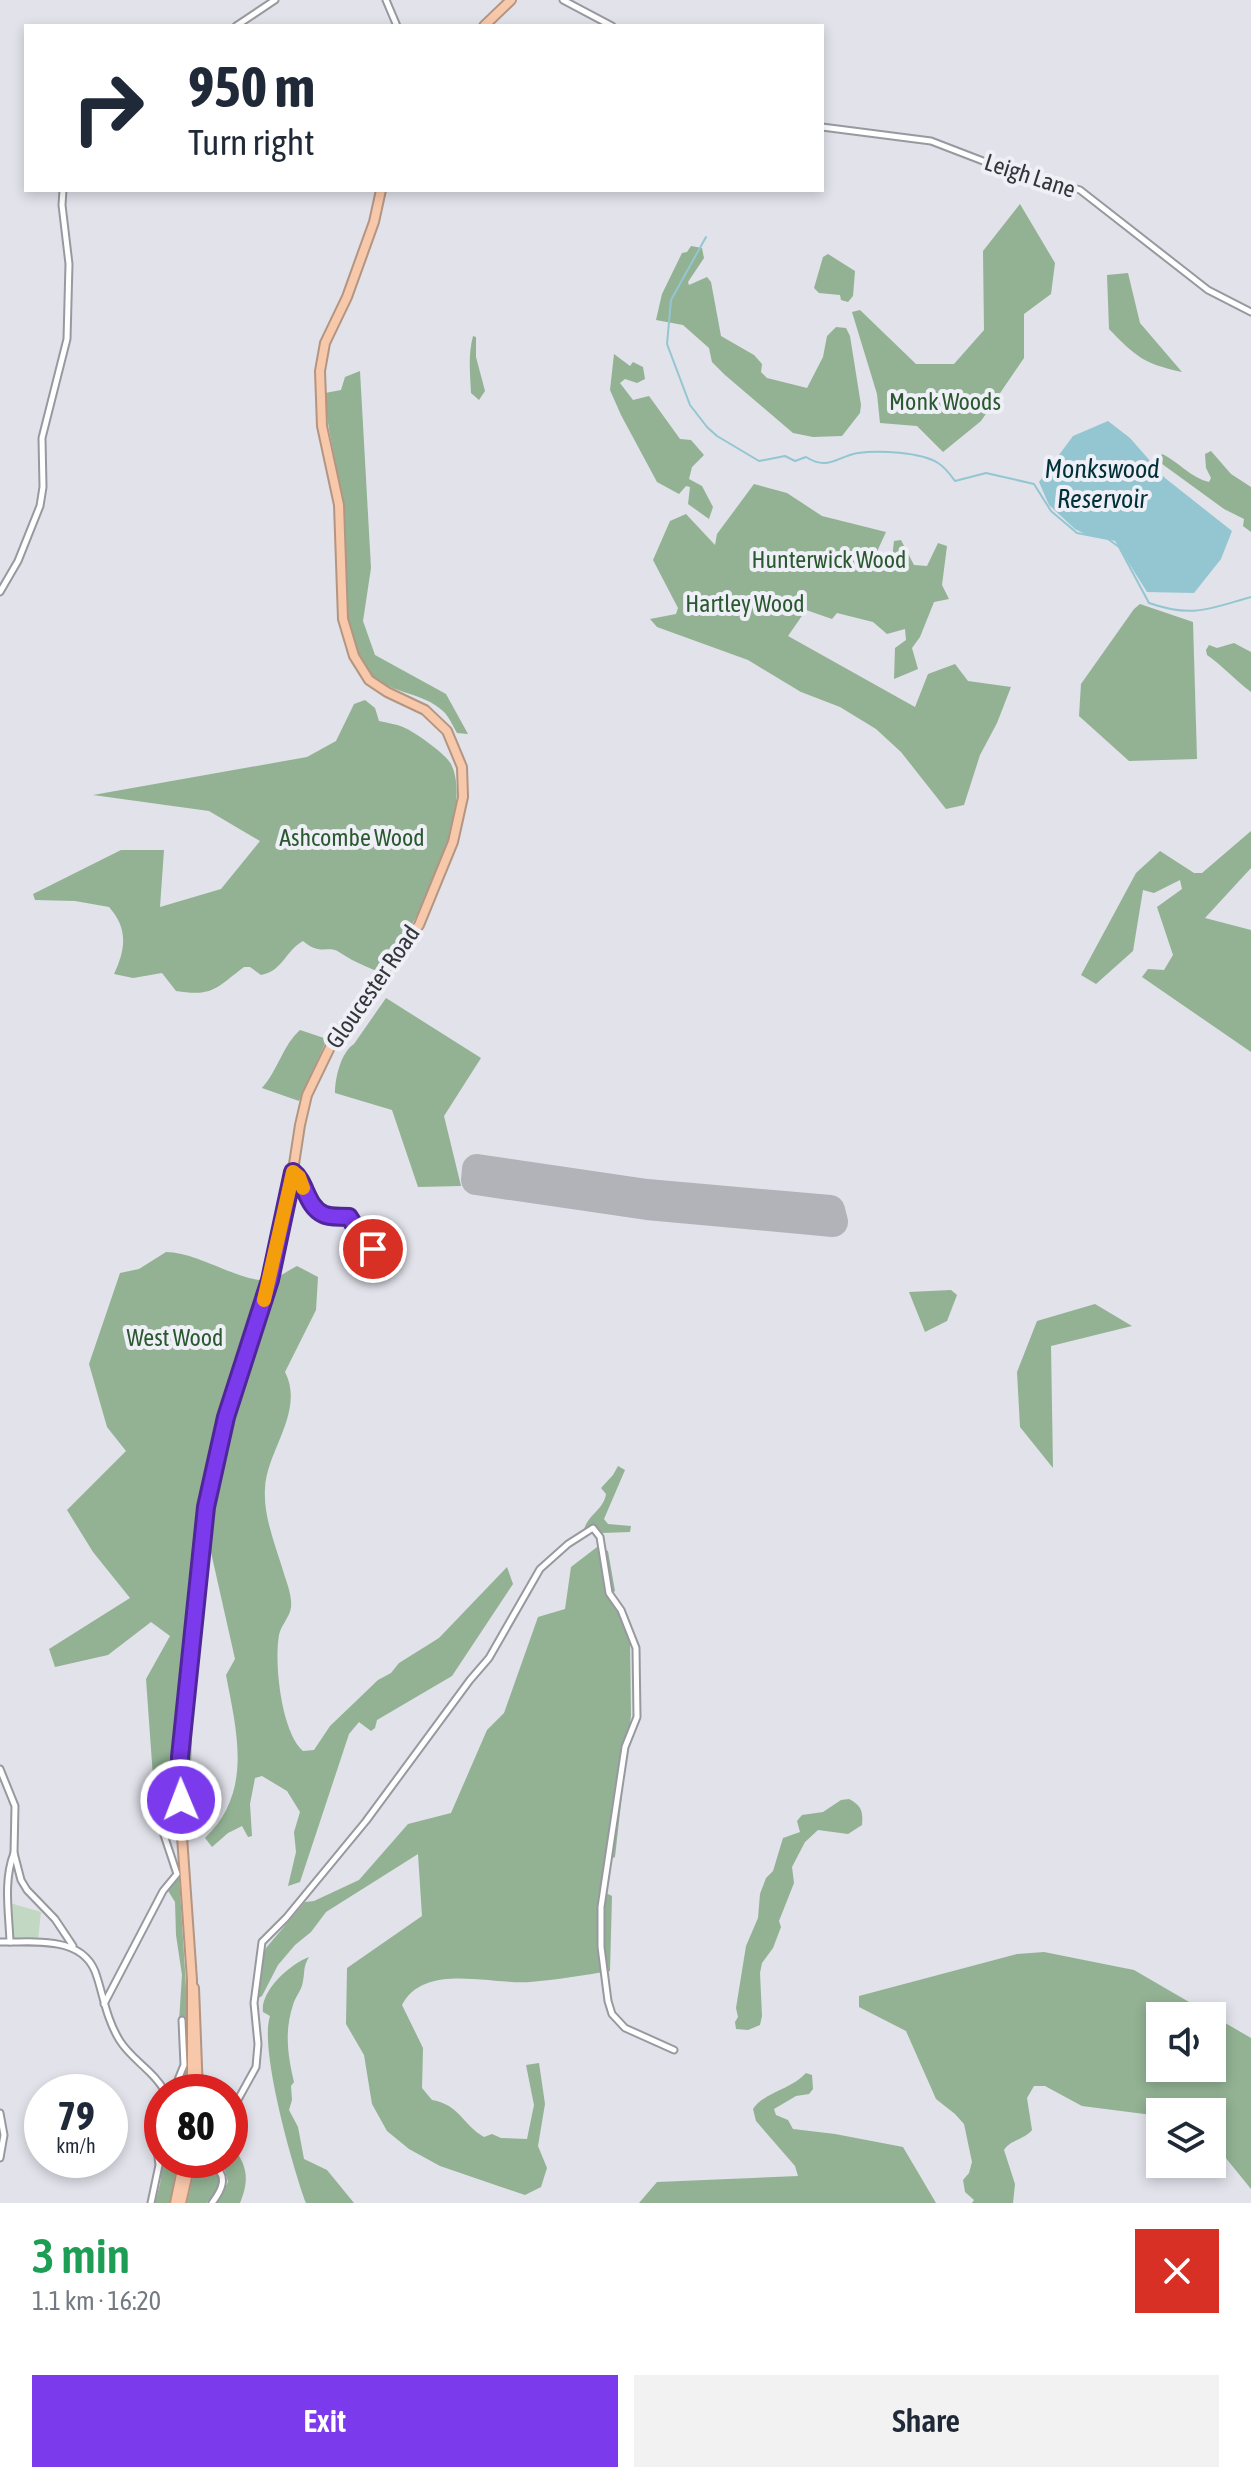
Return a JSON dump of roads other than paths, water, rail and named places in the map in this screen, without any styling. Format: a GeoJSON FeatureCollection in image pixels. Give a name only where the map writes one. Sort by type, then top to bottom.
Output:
{"type":"FeatureCollection","features":[{"type":"Feature","properties":{"kind":"highway"},"geometry":{"type":"LineString","coordinates":[[486,24],[511,0]]}},
{"type":"Feature","properties":{"kind":"highway","name":"Gloucester Road"},"geometry":{"type":"LineString","coordinates":[[192,1980],[182,1841],[180,1757],[206,1507],[226,1417],[270,1280],[304,1107],[318,1068],[345,1022],[419,925],[453,842],[463,797],[462,767],[447,731],[433,715],[376,686],[364,675],[349,644],[342,606],[339,505],[322,426],[320,371],[325,343],[347,297],[381,192]]}},
{"type":"Feature","properties":{"kind":"highway"},"geometry":{"type":"LineString","coordinates":[[192,1980],[192,2074]]}},
{"type":"Feature","properties":{"kind":"highway"},"geometry":{"type":"LineString","coordinates":[[192,1980],[197,2008],[198,2074]]}},
{"type":"Feature","properties":{"kind":"highway"},"geometry":{"type":"LineString","coordinates":[[175,2203],[180,2178]]}},
{"type":"Feature","properties":{"kind":"highway"},"geometry":{"type":"LineString","coordinates":[[181,2203],[187,2178]]}},
{"type":"Feature","properties":{"kind":"street"},"geometry":{"type":"LineString","coordinates":[[239,24],[275,0]]}},
{"type":"Feature","properties":{"kind":"street"},"geometry":{"type":"LineString","coordinates":[[386,0],[396,24]]}},
{"type":"Feature","properties":{"kind":"street"},"geometry":{"type":"LineString","coordinates":[[563,0],[608,24]]}},
{"type":"Feature","properties":{"kind":"street","name":"Leigh Lane"},"geometry":{"type":"LineString","coordinates":[[824,127],[931,141],[983,161],[1080,190],[1208,290],[1251,312]]}},
{"type":"Feature","properties":{"kind":"street"},"geometry":{"type":"LineString","coordinates":[[0,592],[18,561],[40,506],[43,487],[42,438],[70,325],[63,192]]}},
{"type":"Feature","properties":{"kind":"street"},"geometry":{"type":"LineString","coordinates":[[293,1172],[320,1212],[349,1217],[368,1245],[398,1259]]}},
{"type":"Feature","properties":{"kind":"street"},"geometry":{"type":"LineString","coordinates":[[248,2081],[256,2067],[258,2044],[254,2003],[262,1942],[286,1918],[366,1821],[483,1666],[540,1569],[568,1544],[593,1528],[600,1537],[609,1593],[621,1610],[636,1648],[637,1717],[625,1747],[601,1907],[601,1947],[608,2001],[612,2014],[625,2028],[674,2050]]}},
{"type":"Feature","properties":{"kind":"street"},"geometry":{"type":"LineString","coordinates":[[0,1769],[15,1806],[14,1853],[21,1880],[94,1970],[104,2005],[120,2040],[149,2074]]}},
{"type":"Feature","properties":{"kind":"street"},"geometry":{"type":"LineString","coordinates":[[104,2005],[163,1891],[176,1877],[175,1862],[162,1829],[167,1822],[181,1822]]}},
{"type":"Feature","properties":{"kind":"street"},"geometry":{"type":"LineString","coordinates":[[10,1942],[7,1890],[14,1853]]}},
{"type":"Feature","properties":{"kind":"street"},"geometry":{"type":"LineString","coordinates":[[0,1942],[65,1944],[76,1950]]}},
{"type":"Feature","properties":{"kind":"street"},"geometry":{"type":"LineString","coordinates":[[98,1984],[111,1990]]}},
{"type":"Feature","properties":{"kind":"street"},"geometry":{"type":"LineString","coordinates":[[180,2074],[184,2065],[182,2020]]}},
{"type":"Feature","properties":{"kind":"street"},"geometry":{"type":"LineString","coordinates":[[0,2113],[4,2135],[0,2158]]}},
{"type":"Feature","properties":{"kind":"street"},"geometry":{"type":"LineString","coordinates":[[151,2203],[156,2178]]}},
{"type":"Feature","properties":{"kind":"street"},"geometry":{"type":"LineString","coordinates":[[212,2203],[220,2192],[223,2178]]}},
{"type":"Feature","properties":{"kind":"water","name":"Monkswood Reservoir"},"geometry":{"type":"Polygon","coordinates":[[[1108,421],[1130,438],[1165,478],[1232,531],[1221,559],[1194,593],[1147,592],[1115,541],[1075,529],[1049,505],[1039,482],[1073,436],[1108,421]]]}},
{"type":"Feature","properties":{"kind":"waterway"},"geometry":{"type":"LineString","coordinates":[[706,237],[671,300],[667,344],[690,405],[717,436],[759,461],[785,456],[795,461],[806,457],[826,463],[858,453],[899,453],[931,459],[955,481],[986,473],[1034,484],[1051,511],[1077,533],[1108,539],[1119,547],[1149,603],[1189,611],[1251,597]]}},
{"type":"Feature","properties":{"kind":"park label","name":"Monk Woods"},"geometry":{"type":"Point","coordinates":[945,402]}},
{"type":"Feature","properties":{"kind":"park label","name":"Hunterwick Wood"},"geometry":{"type":"Point","coordinates":[829,560]}},
{"type":"Feature","properties":{"kind":"park label","name":"Hartley Wood"},"geometry":{"type":"Point","coordinates":[745,604]}},
{"type":"Feature","properties":{"kind":"park label","name":"Ashcombe Wood"},"geometry":{"type":"Point","coordinates":[352,838]}},
{"type":"Feature","properties":{"kind":"park label","name":"West Wood"},"geometry":{"type":"Point","coordinates":[175,1338]}}]}
